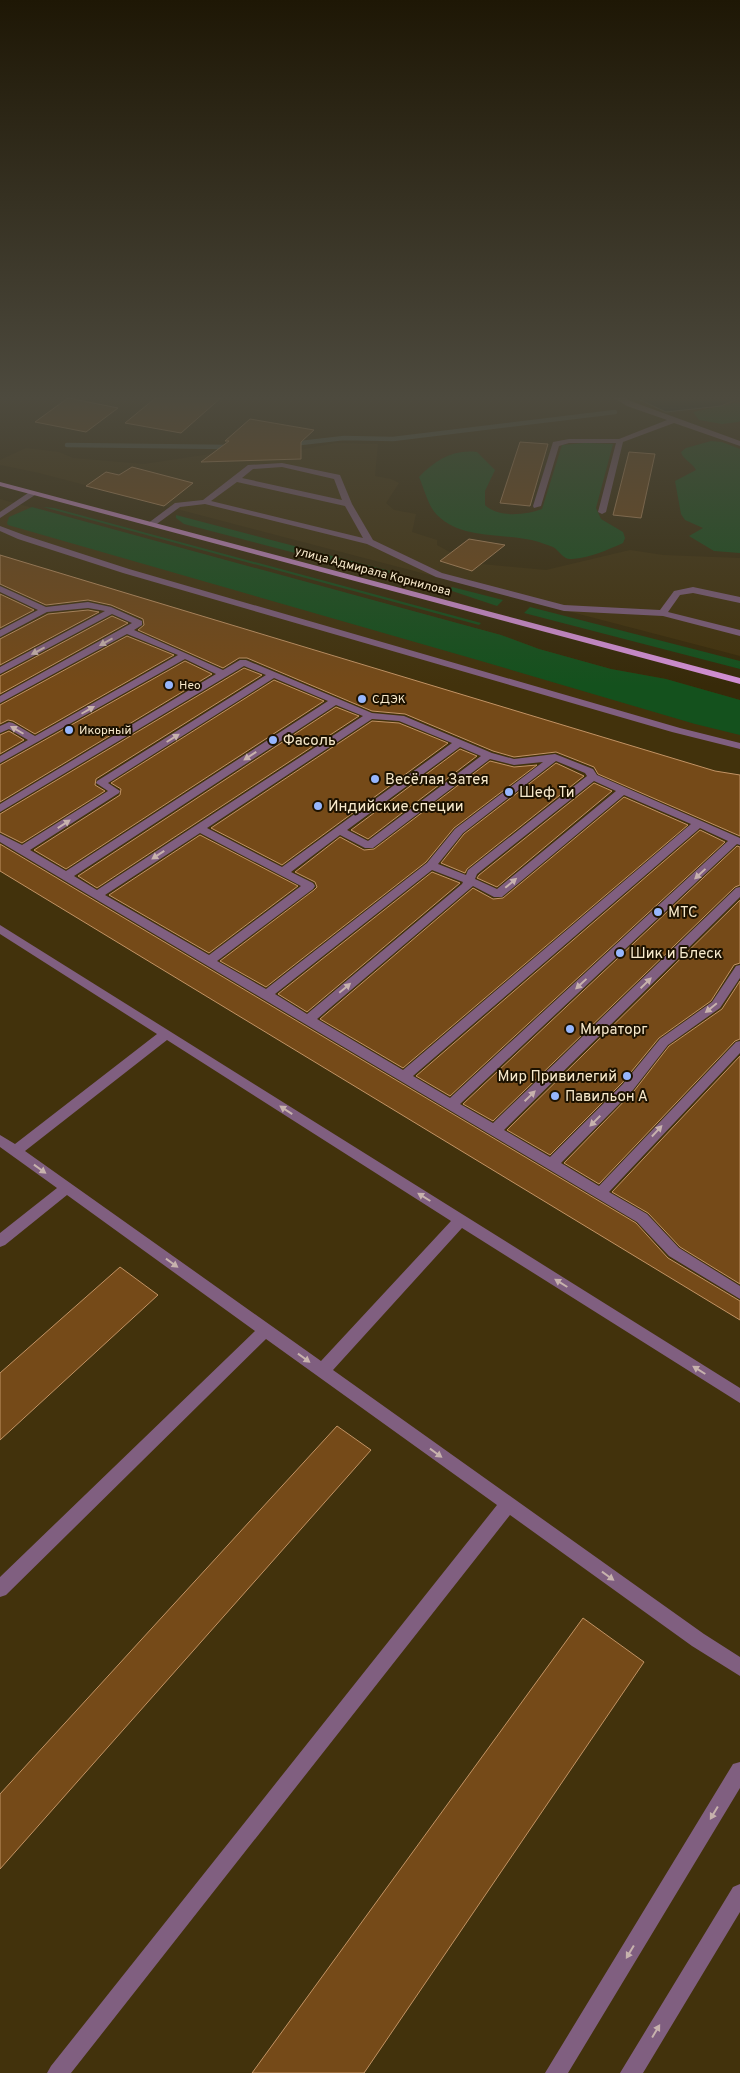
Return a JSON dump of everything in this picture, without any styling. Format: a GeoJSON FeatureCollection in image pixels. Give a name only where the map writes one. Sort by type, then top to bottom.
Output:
{"type":"FeatureCollection","features":[{"type":"Feature","properties":{"kind":"main road","name":"улица Адмирала Корнилова"},"geometry":{"type":"LineString","coordinates":[[34,493],[740,681]]}},
{"type":"Feature","properties":{"kind":"street"},"geometry":{"type":"LineString","coordinates":[[0,516],[34,493]]}},
{"type":"Feature","properties":{"kind":"street"},"geometry":{"type":"LineString","coordinates":[[205,502],[217,493]]}},
{"type":"Feature","properties":{"kind":"street"},"geometry":{"type":"LineString","coordinates":[[298,493],[348,504]]}},
{"type":"Feature","properties":{"kind":"street"},"geometry":{"type":"LineString","coordinates":[[343,493],[370,542]]}},
{"type":"Feature","properties":{"kind":"street"},"geometry":{"type":"LineString","coordinates":[[537,506],[541,493]]}},
{"type":"Feature","properties":{"kind":"street"},"geometry":{"type":"LineString","coordinates":[[602,512],[607,493]]}},
{"type":"Feature","properties":{"kind":"street"},"geometry":{"type":"LineString","coordinates":[[151,524],[178,505],[205,502],[370,542],[439,575],[564,608],[663,613],[740,633]]}},
{"type":"Feature","properties":{"kind":"street"},"geometry":{"type":"LineString","coordinates":[[0,528],[30,540],[126,571],[666,728],[740,746]]}},
{"type":"Feature","properties":{"kind":"street"},"geometry":{"type":"LineString","coordinates":[[0,589],[46,610]]}},
{"type":"Feature","properties":{"kind":"street"},"geometry":{"type":"LineString","coordinates":[[663,613],[677,593],[693,590],[737,599],[740,589]]}},
{"type":"Feature","properties":{"kind":"street"},"geometry":{"type":"LineString","coordinates":[[0,634],[46,610],[88,605],[112,611],[139,623],[0,700]]}},
{"type":"Feature","properties":{"kind":"street"},"geometry":{"type":"LineString","coordinates":[[0,671],[112,611]]}},
{"type":"Feature","properties":{"kind":"street"},"geometry":{"type":"LineString","coordinates":[[127,630],[185,655],[222,674]]}},
{"type":"Feature","properties":{"kind":"street"},"geometry":{"type":"LineString","coordinates":[[0,760],[185,655]]}},
{"type":"Feature","properties":{"kind":"street"},"geometry":{"type":"LineString","coordinates":[[0,809],[243,662],[370,716],[402,718],[458,744],[488,755],[514,762],[556,757],[589,771],[593,777],[738,841],[451,1104]]}},
{"type":"Feature","properties":{"kind":"street"},"geometry":{"type":"LineString","coordinates":[[22,850],[115,791],[101,783],[274,674]]}},
{"type":"Feature","properties":{"kind":"street"},"geometry":{"type":"LineString","coordinates":[[66,876],[335,701]]}},
{"type":"Feature","properties":{"kind":"street"},"geometry":{"type":"LineString","coordinates":[[97,894],[370,716]]}},
{"type":"Feature","properties":{"kind":"street"},"geometry":{"type":"LineString","coordinates":[[0,730],[8,725],[34,740]]}},
{"type":"Feature","properties":{"kind":"street"},"geometry":{"type":"LineString","coordinates":[[283,872],[458,744]]}},
{"type":"Feature","properties":{"kind":"street"},"geometry":{"type":"LineString","coordinates":[[340,831],[369,846],[488,755]]}},
{"type":"Feature","properties":{"kind":"street"},"geometry":{"type":"LineString","coordinates":[[266,995],[431,866],[459,831],[556,757]]}},
{"type":"Feature","properties":{"kind":"street"},"geometry":{"type":"LineString","coordinates":[[308,1020],[467,886],[472,872],[593,777]]}},
{"type":"Feature","properties":{"kind":"street"},"geometry":{"type":"LineString","coordinates":[[431,866],[470,880],[498,894],[623,790]]}},
{"type":"Feature","properties":{"kind":"street"},"geometry":{"type":"LineString","coordinates":[[404,1077],[698,824]]}},
{"type":"Feature","properties":{"kind":"street"},"geometry":{"type":"LineString","coordinates":[[199,828],[309,886],[209,961]]}},
{"type":"Feature","properties":{"kind":"street"},"geometry":{"type":"LineString","coordinates":[[0,837],[642,1218],[674,1252],[740,1293]]}},
{"type":"Feature","properties":{"kind":"street"},"geometry":{"type":"LineString","coordinates":[[495,1130],[740,891]]}},
{"type":"Feature","properties":{"kind":"street"},"geometry":{"type":"LineString","coordinates":[[0,929],[740,1396]]}},
{"type":"Feature","properties":{"kind":"street"},"geometry":{"type":"LineString","coordinates":[[552,1164],[628,1088],[664,1042],[716,1005],[740,970]]}},
{"type":"Feature","properties":{"kind":"street"},"geometry":{"type":"LineString","coordinates":[[15,1151],[166,1034]]}},
{"type":"Feature","properties":{"kind":"street"},"geometry":{"type":"LineString","coordinates":[[600,1193],[740,1045]]}},
{"type":"Feature","properties":{"kind":"street"},"geometry":{"type":"LineString","coordinates":[[0,1140],[698,1640],[740,1668]]}},
{"type":"Feature","properties":{"kind":"street"},"geometry":{"type":"LineString","coordinates":[[0,1241],[66,1188]]}},
{"type":"Feature","properties":{"kind":"street"},"geometry":{"type":"LineString","coordinates":[[322,1371],[460,1220]]}},
{"type":"Feature","properties":{"kind":"street"},"geometry":{"type":"LineString","coordinates":[[0,1589],[265,1330]]}},
{"type":"Feature","properties":{"kind":"street"},"geometry":{"type":"LineString","coordinates":[[58,2073],[508,1504]]}},
{"type":"Feature","properties":{"kind":"street"},"geometry":{"type":"LineString","coordinates":[[556,2073],[740,1772]]}},
{"type":"Feature","properties":{"kind":"street"},"geometry":{"type":"LineString","coordinates":[[631,2073],[740,1894]]}},
{"type":"Feature","properties":{"kind":"shaded area"},"geometry":{"type":"Polygon","coordinates":[[[115,493],[393,493],[386,503],[394,510],[416,514],[412,532],[437,540],[437,545],[453,554],[482,564],[546,570],[630,550],[663,555],[740,558],[740,656],[115,493]]]}},
{"type":"Feature","properties":{"kind":"shaded area"},"geometry":{"type":"Polygon","coordinates":[[[0,499],[501,635],[539,649],[611,669],[666,679],[740,700],[740,2073],[0,2073],[0,499]]]}},
{"type":"Feature","properties":{"kind":"green space"},"geometry":{"type":"Polygon","coordinates":[[[425,493],[485,493],[485,505],[505,514],[528,513],[542,509],[547,493],[600,493],[596,508],[601,519],[623,532],[625,538],[623,543],[598,553],[569,559],[553,547],[539,542],[459,529],[437,515],[425,493]]]}},
{"type":"Feature","properties":{"kind":"green space"},"geometry":{"type":"Polygon","coordinates":[[[677,493],[740,493],[740,553],[714,551],[689,536],[703,528],[685,520],[681,514],[677,493]]]}},
{"type":"Feature","properties":{"kind":"green space"},"geometry":{"type":"Polygon","coordinates":[[[32,507],[501,635],[539,649],[611,669],[666,679],[740,700],[740,735],[695,724],[8,525],[9,517],[32,507]]]}},
{"type":"Feature","properties":{"kind":"green space"},"geometry":{"type":"Polygon","coordinates":[[[43,507],[54,508],[481,623],[479,625],[43,507]]]}},
{"type":"Feature","properties":{"kind":"green space"},"geometry":{"type":"Polygon","coordinates":[[[176,515],[390,571],[388,574],[337,564],[184,524],[176,518],[176,515]]]}},
{"type":"Feature","properties":{"kind":"green space"},"geometry":{"type":"Polygon","coordinates":[[[452,587],[503,600],[497,606],[449,590],[452,587]]]}},
{"type":"Feature","properties":{"kind":"green space"},"geometry":{"type":"Polygon","coordinates":[[[530,607],[740,661],[740,669],[524,613],[530,607]]]}},
{"type":"Feature","properties":{"kind":"building"},"geometry":{"type":"Polygon","coordinates":[[[112,493],[181,493],[164,506],[112,493]]]}},
{"type":"Feature","properties":{"kind":"building"},"geometry":{"type":"Polygon","coordinates":[[[503,493],[534,493],[530,506],[500,503],[503,493]]]}},
{"type":"Feature","properties":{"kind":"building"},"geometry":{"type":"Polygon","coordinates":[[[619,493],[647,493],[641,518],[613,515],[619,493]]]}},
{"type":"Feature","properties":{"kind":"building"},"geometry":{"type":"Polygon","coordinates":[[[469,539],[505,545],[472,571],[440,561],[469,539]]]}},
{"type":"Feature","properties":{"kind":"building"},"geometry":{"type":"Polygon","coordinates":[[[0,555],[715,771],[740,775],[740,836],[598,774],[594,767],[556,752],[514,757],[493,751],[405,714],[372,711],[247,658],[239,658],[223,668],[138,630],[144,625],[143,619],[111,605],[88,600],[46,605],[0,584],[0,555]]]}},
{"type":"Feature","properties":{"kind":"building"},"geometry":{"type":"Polygon","coordinates":[[[0,594],[34,610],[0,628],[0,594]]]}},
{"type":"Feature","properties":{"kind":"building"},"geometry":{"type":"Polygon","coordinates":[[[88,610],[99,612],[0,665],[0,639],[48,614],[88,610]]]}},
{"type":"Feature","properties":{"kind":"building"},"geometry":{"type":"Polygon","coordinates":[[[112,616],[128,623],[0,694],[0,676],[112,616]]]}},
{"type":"Feature","properties":{"kind":"building"},"geometry":{"type":"Polygon","coordinates":[[[127,636],[174,655],[35,734],[13,721],[8,720],[0,724],[0,705],[127,636]]]}},
{"type":"Feature","properties":{"kind":"building"},"geometry":{"type":"Polygon","coordinates":[[[185,661],[212,674],[0,802],[0,765],[185,661]]]}},
{"type":"Feature","properties":{"kind":"building"},"geometry":{"type":"Polygon","coordinates":[[[244,668],[262,675],[96,779],[95,785],[105,791],[22,843],[0,832],[0,814],[244,668]]]}},
{"type":"Feature","properties":{"kind":"building"},"geometry":{"type":"Polygon","coordinates":[[[274,680],[324,701],[66,869],[34,850],[120,795],[121,789],[111,783],[274,680]]]}},
{"type":"Feature","properties":{"kind":"building"},"geometry":{"type":"Polygon","coordinates":[[[336,707],[359,716],[97,888],[78,876],[336,707]]]}},
{"type":"Feature","properties":{"kind":"building"},"geometry":{"type":"Polygon","coordinates":[[[372,721],[399,723],[448,743],[282,865],[211,828],[372,721]]]}},
{"type":"Feature","properties":{"kind":"building"},"geometry":{"type":"Polygon","coordinates":[[[9,731],[24,740],[0,754],[0,735],[9,731]]]}},
{"type":"Feature","properties":{"kind":"building"},"geometry":{"type":"Polygon","coordinates":[[[460,749],[477,756],[368,839],[351,830],[460,749]]]}},
{"type":"Feature","properties":{"kind":"building"},"geometry":{"type":"Polygon","coordinates":[[[490,761],[514,767],[537,765],[454,828],[426,862],[266,987],[220,961],[317,887],[315,882],[295,872],[340,837],[364,850],[374,849],[490,761]]]}},
{"type":"Feature","properties":{"kind":"building"},"geometry":{"type":"Polygon","coordinates":[[[556,763],[584,776],[467,869],[465,873],[441,863],[464,834],[556,763]]]}},
{"type":"Feature","properties":{"kind":"building"},"geometry":{"type":"Polygon","coordinates":[[[594,783],[612,791],[497,887],[477,878],[479,875],[594,783]]]}},
{"type":"Feature","properties":{"kind":"building"},"geometry":{"type":"Polygon","coordinates":[[[624,797],[688,825],[403,1068],[320,1019],[473,888],[493,899],[503,898],[624,797]]]}},
{"type":"Feature","properties":{"kind":"building"},"geometry":{"type":"Polygon","coordinates":[[[700,830],[725,842],[450,1096],[416,1076],[700,830]]]}},
{"type":"Feature","properties":{"kind":"building"},"geometry":{"type":"Polygon","coordinates":[[[200,835],[298,886],[209,953],[109,895],[200,835]]]}},
{"type":"Feature","properties":{"kind":"building"},"geometry":{"type":"Polygon","coordinates":[[[0,844],[636,1223],[668,1258],[740,1301],[740,1320],[0,871],[0,844]]]}},
{"type":"Feature","properties":{"kind":"building"},"geometry":{"type":"Polygon","coordinates":[[[737,846],[740,847],[740,885],[735,887],[493,1121],[463,1104],[737,846]]]}},
{"type":"Feature","properties":{"kind":"building"},"geometry":{"type":"Polygon","coordinates":[[[432,872],[460,883],[307,1012],[278,994],[432,872]]]}},
{"type":"Feature","properties":{"kind":"building"},"geometry":{"type":"Polygon","coordinates":[[[740,900],[740,963],[734,965],[711,1001],[659,1038],[622,1083],[550,1155],[507,1130],[740,900]]]}},
{"type":"Feature","properties":{"kind":"building"},"geometry":{"type":"Polygon","coordinates":[[[740,981],[740,1039],[735,1041],[599,1184],[564,1163],[634,1091],[669,1046],[722,1009],[740,981]]]}},
{"type":"Feature","properties":{"kind":"building"},"geometry":{"type":"Polygon","coordinates":[[[740,1056],[740,1284],[680,1247],[648,1213],[612,1192],[740,1056]]]}},
{"type":"Feature","properties":{"kind":"building"},"geometry":{"type":"Polygon","coordinates":[[[120,1267],[158,1295],[0,1440],[0,1373],[120,1267]]]}},
{"type":"Feature","properties":{"kind":"building"},"geometry":{"type":"Polygon","coordinates":[[[337,1426],[371,1450],[0,1869],[0,1794],[337,1426]]]}},
{"type":"Feature","properties":{"kind":"building"},"geometry":{"type":"Polygon","coordinates":[[[583,1618],[644,1662],[364,2073],[252,2073],[583,1618]]]}},
{"type":"Feature","properties":{"kind":"place","name":"Нео"},"geometry":{"type":"Point","coordinates":[169,685]}},
{"type":"Feature","properties":{"kind":"place","name":"СДЭК"},"geometry":{"type":"Point","coordinates":[362,699]}},
{"type":"Feature","properties":{"kind":"place","name":"Икорный"},"geometry":{"type":"Point","coordinates":[69,730]}},
{"type":"Feature","properties":{"kind":"place","name":"Фасоль"},"geometry":{"type":"Point","coordinates":[273,740]}},
{"type":"Feature","properties":{"kind":"place","name":"Весёлая Затея"},"geometry":{"type":"Point","coordinates":[375,779]}},
{"type":"Feature","properties":{"kind":"place","name":"Шеф Ти"},"geometry":{"type":"Point","coordinates":[509,792]}},
{"type":"Feature","properties":{"kind":"place","name":"Индийские специи"},"geometry":{"type":"Point","coordinates":[318,806]}},
{"type":"Feature","properties":{"kind":"place","name":"МТС"},"geometry":{"type":"Point","coordinates":[658,912]}},
{"type":"Feature","properties":{"kind":"place","name":"Шик и Блеск"},"geometry":{"type":"Point","coordinates":[620,953]}},
{"type":"Feature","properties":{"kind":"place","name":"Мираторг"},"geometry":{"type":"Point","coordinates":[570,1029]}},
{"type":"Feature","properties":{"kind":"place","name":"Мир Привилегий"},"geometry":{"type":"Point","coordinates":[627,1076]}},
{"type":"Feature","properties":{"kind":"place","name":"Павильон А"},"geometry":{"type":"Point","coordinates":[555,1096]}}]}
